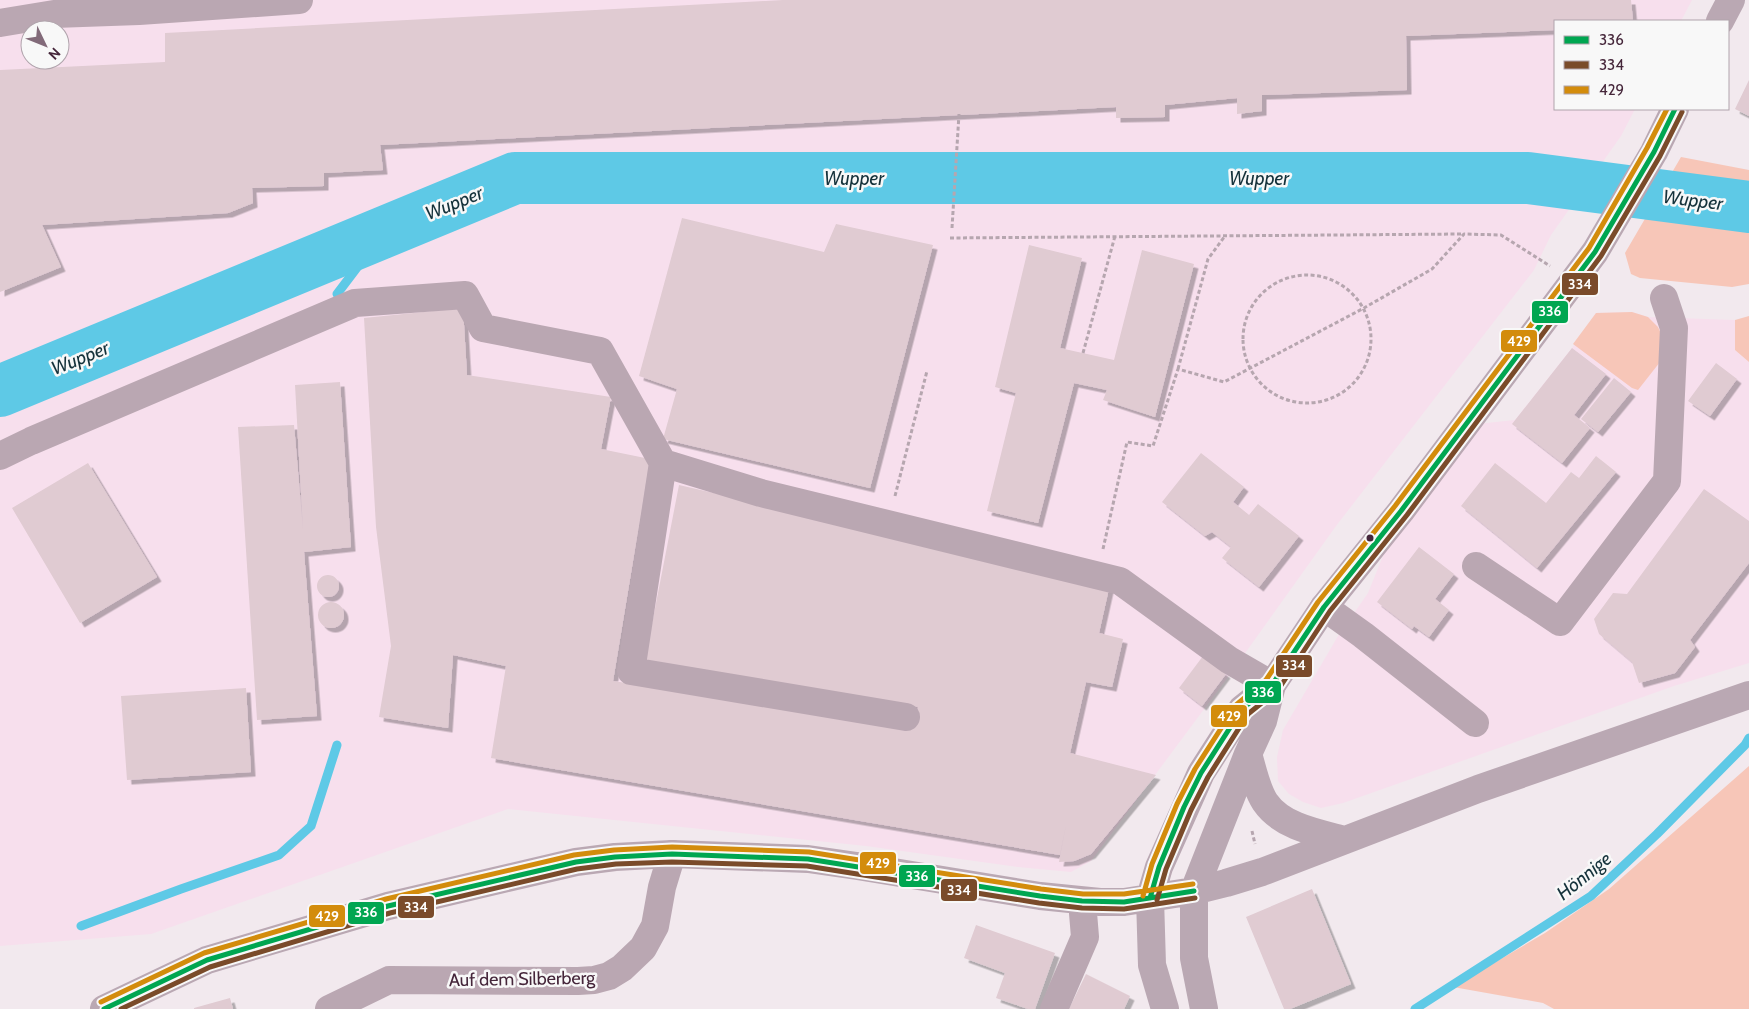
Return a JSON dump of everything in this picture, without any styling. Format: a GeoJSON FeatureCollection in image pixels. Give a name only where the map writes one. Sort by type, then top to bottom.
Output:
{"type":"FeatureCollection","features":[{"type":"Feature","properties":{"kind":"main road"},"geometry":{"type":"LineString","coordinates":[[1721,20],[1731,0]]}},
{"type":"Feature","properties":{"kind":"main road"},"geometry":{"type":"LineString","coordinates":[[1164,1009],[1152,965],[1150,898],[1159,867],[1200,772],[1242,709],[1272,685],[1324,607],[1401,511],[1595,252],[1654,152],[1675,110]]}},
{"type":"Feature","properties":{"kind":"main road"},"geometry":{"type":"LineString","coordinates":[[1204,1009],[1194,958],[1194,890],[1248,754],[1263,722],[1272,685]]}},
{"type":"Feature","properties":{"kind":"main road"},"geometry":{"type":"LineString","coordinates":[[104,1009],[207,960],[388,906],[576,862],[615,857],[672,854],[808,860],[1082,901],[1124,902],[1194,890],[1262,872],[1478,789],[1749,695]]}},
{"type":"Feature","properties":{"kind":"main road"},"geometry":{"type":"LineString","coordinates":[[1248,754],[1256,782],[1266,802],[1281,817],[1305,829],[1345,840]]}},
{"type":"Feature","properties":{"kind":"street"},"geometry":{"type":"LineString","coordinates":[[0,23],[54,14],[139,11],[299,0]]}},
{"type":"Feature","properties":{"kind":"street"},"geometry":{"type":"LineString","coordinates":[[0,456],[354,303],[466,295],[483,328],[600,351],[663,463],[631,672],[906,717]]}},
{"type":"Feature","properties":{"kind":"street"},"geometry":{"type":"LineString","coordinates":[[1476,566],[1560,622],[1666,481],[1674,328],[1664,298]]}},
{"type":"Feature","properties":{"kind":"street"},"geometry":{"type":"LineString","coordinates":[[663,463],[761,493],[1120,581],[1229,660],[1272,685]]}},
{"type":"Feature","properties":{"kind":"street"},"geometry":{"type":"LineString","coordinates":[[1324,607],[1370,640],[1475,723]]}},
{"type":"Feature","properties":{"kind":"street","name":"Auf dem Silberberg"},"geometry":{"type":"LineString","coordinates":[[328,1009],[389,980],[578,981],[594,980],[609,976],[633,960],[650,938],[655,926],[662,886],[672,854]]}},
{"type":"Feature","properties":{"kind":"street"},"geometry":{"type":"LineString","coordinates":[[1054,1009],[1084,937],[1082,901]]}},
{"type":"Feature","properties":{"kind":"path"},"geometry":{"type":"LineString","coordinates":[[952,228],[959,114]]}},
{"type":"Feature","properties":{"kind":"path"},"geometry":{"type":"LineString","coordinates":[[1178,369],[1224,382],[1432,270],[1464,234]]}},
{"type":"Feature","properties":{"kind":"path"},"geometry":{"type":"LineString","coordinates":[[950,238],[1501,235],[1574,280]]}},
{"type":"Feature","properties":{"kind":"path"},"geometry":{"type":"LineString","coordinates":[[1083,353],[1115,236]]}},
{"type":"Feature","properties":{"kind":"path"},"geometry":{"type":"LineString","coordinates":[[1097,576],[1127,442],[1153,446],[1178,369],[1208,259],[1225,236]]}},
{"type":"Feature","properties":{"kind":"path"},"geometry":{"type":"LineString","coordinates":[[1297,276],[1319,276],[1341,285],[1358,299],[1364,308],[1370,326],[1371,337],[1368,358],[1354,383],[1339,396],[1318,403],[1299,404],[1278,398],[1260,385],[1250,368],[1243,351],[1242,334],[1248,312],[1260,295],[1278,282],[1297,276]]}},
{"type":"Feature","properties":{"kind":"path"},"geometry":{"type":"LineString","coordinates":[[888,525],[926,371]]}},
{"type":"Feature","properties":{"kind":"shaded area"},"geometry":{"type":"Polygon","coordinates":[[[0,0],[1692,0],[1682,20],[1554,20],[1554,110],[1634,110],[1621,136],[1551,235],[1534,270],[1336,526],[1228,677],[1091,861],[1071,872],[1018,867],[866,846],[508,809],[151,934],[0,946],[0,0]]]}},
{"type":"Feature","properties":{"kind":"shaded area"},"geometry":{"type":"Polygon","coordinates":[[[1681,157],[1749,170],[1749,284],[1732,287],[1640,278],[1631,274],[1625,253],[1681,157]]]}},
{"type":"Feature","properties":{"kind":"shaded area"},"geometry":{"type":"Polygon","coordinates":[[[1632,312],[1648,317],[1735,320],[1735,350],[1749,362],[1749,663],[1674,686],[1343,803],[1321,808],[1303,802],[1289,794],[1278,781],[1277,757],[1283,730],[1338,636],[1368,593],[1401,511],[1467,425],[1515,420],[1572,348],[1596,313],[1632,312]]]}},
{"type":"Feature","properties":{"kind":"shaded area"},"geometry":{"type":"Polygon","coordinates":[[[1632,312],[1648,317],[1658,327],[1663,338],[1660,362],[1638,390],[1632,388],[1573,344],[1596,313],[1632,312]]]}},
{"type":"Feature","properties":{"kind":"shaded area"},"geometry":{"type":"Polygon","coordinates":[[[1749,316],[1749,362],[1735,350],[1735,320],[1749,316]]]}},
{"type":"Feature","properties":{"kind":"shaded area"},"geometry":{"type":"Polygon","coordinates":[[[1749,766],[1749,1009],[1554,1009],[1543,1003],[1453,987],[1545,933],[1609,889],[1749,766]]]}},
{"type":"Feature","properties":{"kind":"building"},"geometry":{"type":"Polygon","coordinates":[[[783,0],[1631,0],[1633,20],[1554,20],[1554,30],[1406,36],[1407,90],[1262,95],[1262,111],[1237,114],[1237,98],[1165,105],[1165,117],[1116,118],[1116,107],[380,145],[383,170],[324,173],[324,186],[252,188],[253,203],[228,213],[42,225],[61,267],[0,292],[0,70],[70,70],[70,67],[165,62],[165,33],[783,0]]]}},
{"type":"Feature","properties":{"kind":"building"},"geometry":{"type":"Polygon","coordinates":[[[1749,80],[1749,116],[1735,109],[1749,80]]]}},
{"type":"Feature","properties":{"kind":"building"},"geometry":{"type":"Polygon","coordinates":[[[682,218],[824,252],[836,224],[933,245],[870,488],[663,439],[677,389],[639,376],[682,218]]]}},
{"type":"Feature","properties":{"kind":"building"},"geometry":{"type":"Polygon","coordinates":[[[1029,245],[1082,258],[1060,348],[1114,360],[1142,250],[1194,264],[1155,417],[1103,400],[1107,390],[1074,383],[1038,523],[987,511],[1016,393],[995,387],[1029,245]]]}},
{"type":"Feature","properties":{"kind":"building"},"geometry":{"type":"Polygon","coordinates":[[[463,308],[467,375],[611,397],[601,449],[650,459],[613,681],[916,727],[918,707],[644,665],[679,485],[1110,584],[1099,633],[1123,639],[1112,687],[1086,682],[1070,753],[1156,775],[1091,854],[1074,861],[1059,862],[1066,825],[1060,855],[491,758],[506,666],[453,655],[448,728],[379,717],[391,646],[376,527],[364,318],[463,308]]]}},
{"type":"Feature","properties":{"kind":"building"},"geometry":{"type":"Polygon","coordinates":[[[1572,348],[1606,374],[1574,415],[1590,428],[1562,463],[1512,424],[1572,348]]]}},
{"type":"Feature","properties":{"kind":"building"},"geometry":{"type":"Polygon","coordinates":[[[1716,363],[1737,379],[1710,416],[1688,401],[1716,363]]]}},
{"type":"Feature","properties":{"kind":"building"},"geometry":{"type":"Polygon","coordinates":[[[1614,378],[1631,392],[1598,432],[1581,419],[1614,378]]]}},
{"type":"Feature","properties":{"kind":"building"},"geometry":{"type":"Polygon","coordinates":[[[340,382],[351,547],[304,552],[317,716],[257,720],[238,427],[294,425],[303,529],[295,385],[340,382]]]}},
{"type":"Feature","properties":{"kind":"building"},"geometry":{"type":"Polygon","coordinates":[[[1201,453],[1244,487],[1233,502],[1249,515],[1258,504],[1299,536],[1259,587],[1222,558],[1231,547],[1212,532],[1205,536],[1162,502],[1201,453]]]}},
{"type":"Feature","properties":{"kind":"building"},"geometry":{"type":"Polygon","coordinates":[[[1596,456],[1616,472],[1537,568],[1461,506],[1495,463],[1546,503],[1571,472],[1579,478],[1596,456]]]}},
{"type":"Feature","properties":{"kind":"building"},"geometry":{"type":"Polygon","coordinates":[[[88,463],[157,577],[80,623],[12,508],[88,463]]]}},
{"type":"Feature","properties":{"kind":"building"},"geometry":{"type":"Polygon","coordinates":[[[1704,489],[1749,521],[1749,563],[1690,640],[1695,647],[1675,673],[1639,683],[1632,662],[1599,634],[1594,619],[1613,593],[1627,594],[1704,489]]]}},
{"type":"Feature","properties":{"kind":"building"},"geometry":{"type":"Polygon","coordinates":[[[1419,547],[1454,574],[1435,599],[1449,610],[1429,637],[1414,626],[1412,629],[1377,602],[1419,547]]]}},
{"type":"Feature","properties":{"kind":"building"},"geometry":{"type":"Polygon","coordinates":[[[328,575],[336,578],[339,586],[336,594],[328,597],[320,594],[317,586],[320,578],[328,575]]]}},
{"type":"Feature","properties":{"kind":"building"},"geometry":{"type":"Polygon","coordinates":[[[331,602],[340,606],[344,615],[340,624],[331,628],[322,624],[318,615],[322,606],[331,602]]]}},
{"type":"Feature","properties":{"kind":"building"},"geometry":{"type":"Polygon","coordinates":[[[1203,656],[1226,674],[1202,706],[1179,688],[1203,656]]]}},
{"type":"Feature","properties":{"kind":"building"},"geometry":{"type":"Polygon","coordinates":[[[246,688],[251,772],[127,780],[121,696],[246,688]]]}},
{"type":"Feature","properties":{"kind":"building"},"geometry":{"type":"Polygon","coordinates":[[[1312,889],[1351,984],[1290,1009],[1284,1009],[1246,917],[1312,889]]]}},
{"type":"Feature","properties":{"kind":"building"},"geometry":{"type":"Polygon","coordinates":[[[976,925],[1055,953],[1035,1009],[1028,1009],[996,998],[1005,973],[964,958],[976,925]]]}},
{"type":"Feature","properties":{"kind":"building"},"geometry":{"type":"Polygon","coordinates":[[[1086,974],[1130,996],[1124,1009],[1069,1009],[1086,974]]]}},
{"type":"Feature","properties":{"kind":"building"},"geometry":{"type":"Polygon","coordinates":[[[230,998],[233,1009],[194,1009],[194,1008],[230,998]]]}},
{"type":"Feature","properties":{"kind":"waterway","name":"Wupper"},"geometry":{"type":"LineString","coordinates":[[0,391],[515,178],[1528,178],[1749,207]]}},
{"type":"Feature","properties":{"kind":"waterway"},"geometry":{"type":"LineString","coordinates":[[337,294],[384,232]]}},
{"type":"Feature","properties":{"kind":"waterway","name":"Hönnige"},"geometry":{"type":"LineString","coordinates":[[1415,1009],[1591,896],[1657,834],[1745,745],[1749,738]]}},
{"type":"Feature","properties":{"kind":"waterway"},"geometry":{"type":"LineString","coordinates":[[81,926],[279,855],[311,826],[337,745]]}},
{"type":"Feature","properties":{"kind":"transit line","name":"429"},"geometry":{"type":"LineString","coordinates":[[1143,896],[1152,864],[1177,804],[1195,769],[1236,705],[1266,680],[1318,602],[1395,506],[1589,248],[1647,148],[1666,110]]}},
{"type":"Feature","properties":{"kind":"transit line","name":"336"},"geometry":{"type":"LineString","coordinates":[[1150,898],[1159,867],[1184,807],[1201,773],[1242,709],[1272,685],[1324,607],[1401,511],[1595,252],[1654,152],[1675,110]]}},
{"type":"Feature","properties":{"kind":"transit line","name":"334"},"geometry":{"type":"LineString","coordinates":[[1157,900],[1166,869],[1191,810],[1208,777],[1248,714],[1278,690],[1330,611],[1407,515],[1601,256],[1660,156],[1682,112]]}},
{"type":"Feature","properties":{"kind":"transit line","name":"429"},"geometry":{"type":"LineString","coordinates":[[101,1002],[204,953],[386,899],[574,855],[614,850],[672,847],[809,852],[1083,894],[1124,894],[1193,884]]}},
{"type":"Feature","properties":{"kind":"transit line","name":"336"},"geometry":{"type":"LineString","coordinates":[[104,1009],[207,960],[388,906],[576,862],[615,857],[672,854],[808,859],[1082,901],[1124,902],[1194,891]]}},
{"type":"Feature","properties":{"kind":"transit line","name":"334"},"geometry":{"type":"LineString","coordinates":[[121,1009],[210,967],[390,913],[577,869],[616,864],[672,862],[807,866],[1039,903],[1082,908],[1124,909],[1195,898]]}}]}
